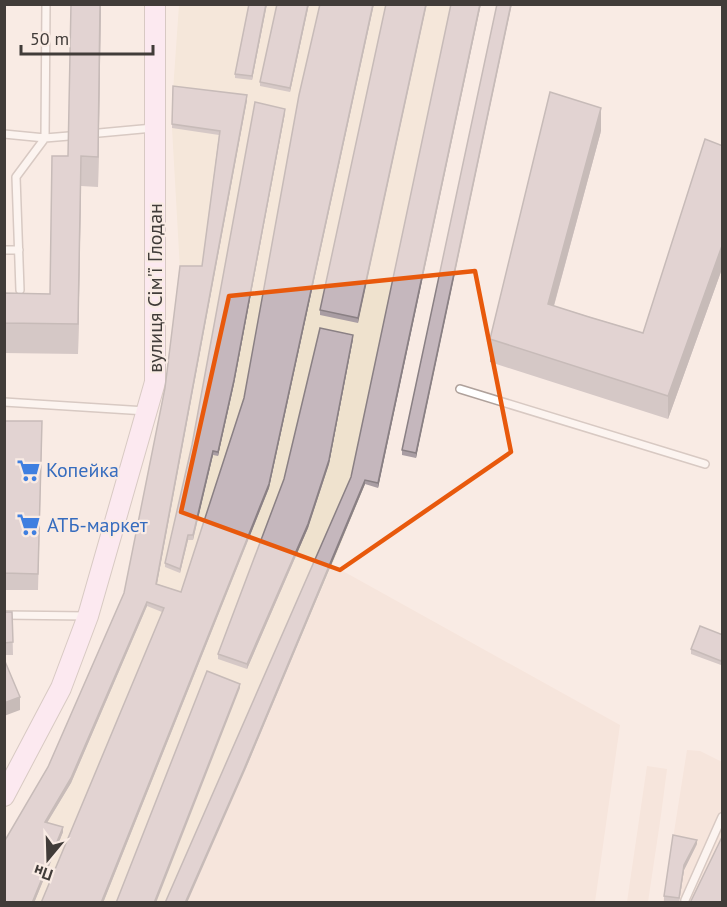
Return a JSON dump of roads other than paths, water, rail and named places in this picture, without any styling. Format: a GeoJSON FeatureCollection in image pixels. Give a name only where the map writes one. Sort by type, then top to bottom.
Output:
{"type":"FeatureCollection","features":[{"type":"Feature","properties":{"kind":"street","name":"вулиця Сім'ї Глодан"},"geometry":{"type":"LineString","coordinates":[[4,796],[61,688],[88,616],[156,382],[155,4]]}},
{"type":"Feature","properties":{"kind":"lane"},"geometry":{"type":"LineString","coordinates":[[20,290],[16,177],[45,138],[46,4]]}},
{"type":"Feature","properties":{"kind":"lane"},"geometry":{"type":"LineString","coordinates":[[99,133],[155,128]]}},
{"type":"Feature","properties":{"kind":"lane"},"geometry":{"type":"LineString","coordinates":[[4,134],[45,138],[69,136]]}},
{"type":"Feature","properties":{"kind":"lane"},"geometry":{"type":"LineString","coordinates":[[4,250],[19,250]]}},
{"type":"Feature","properties":{"kind":"lane"},"geometry":{"type":"LineString","coordinates":[[460,389],[705,464]]}},
{"type":"Feature","properties":{"kind":"lane"},"geometry":{"type":"LineString","coordinates":[[4,402],[147,411]]}},
{"type":"Feature","properties":{"kind":"lane"},"geometry":{"type":"LineString","coordinates":[[4,615],[88,616]]}},
{"type":"Feature","properties":{"kind":"lane"},"geometry":{"type":"LineString","coordinates":[[685,900],[723,817]]}},
{"type":"Feature","properties":{"kind":"place","name":"Копейка"},"geometry":{"type":"Point","coordinates":[28,470]}},
{"type":"Feature","properties":{"kind":"place","name":"АТБ-маркет"},"geometry":{"type":"Point","coordinates":[29,525]}}]}
